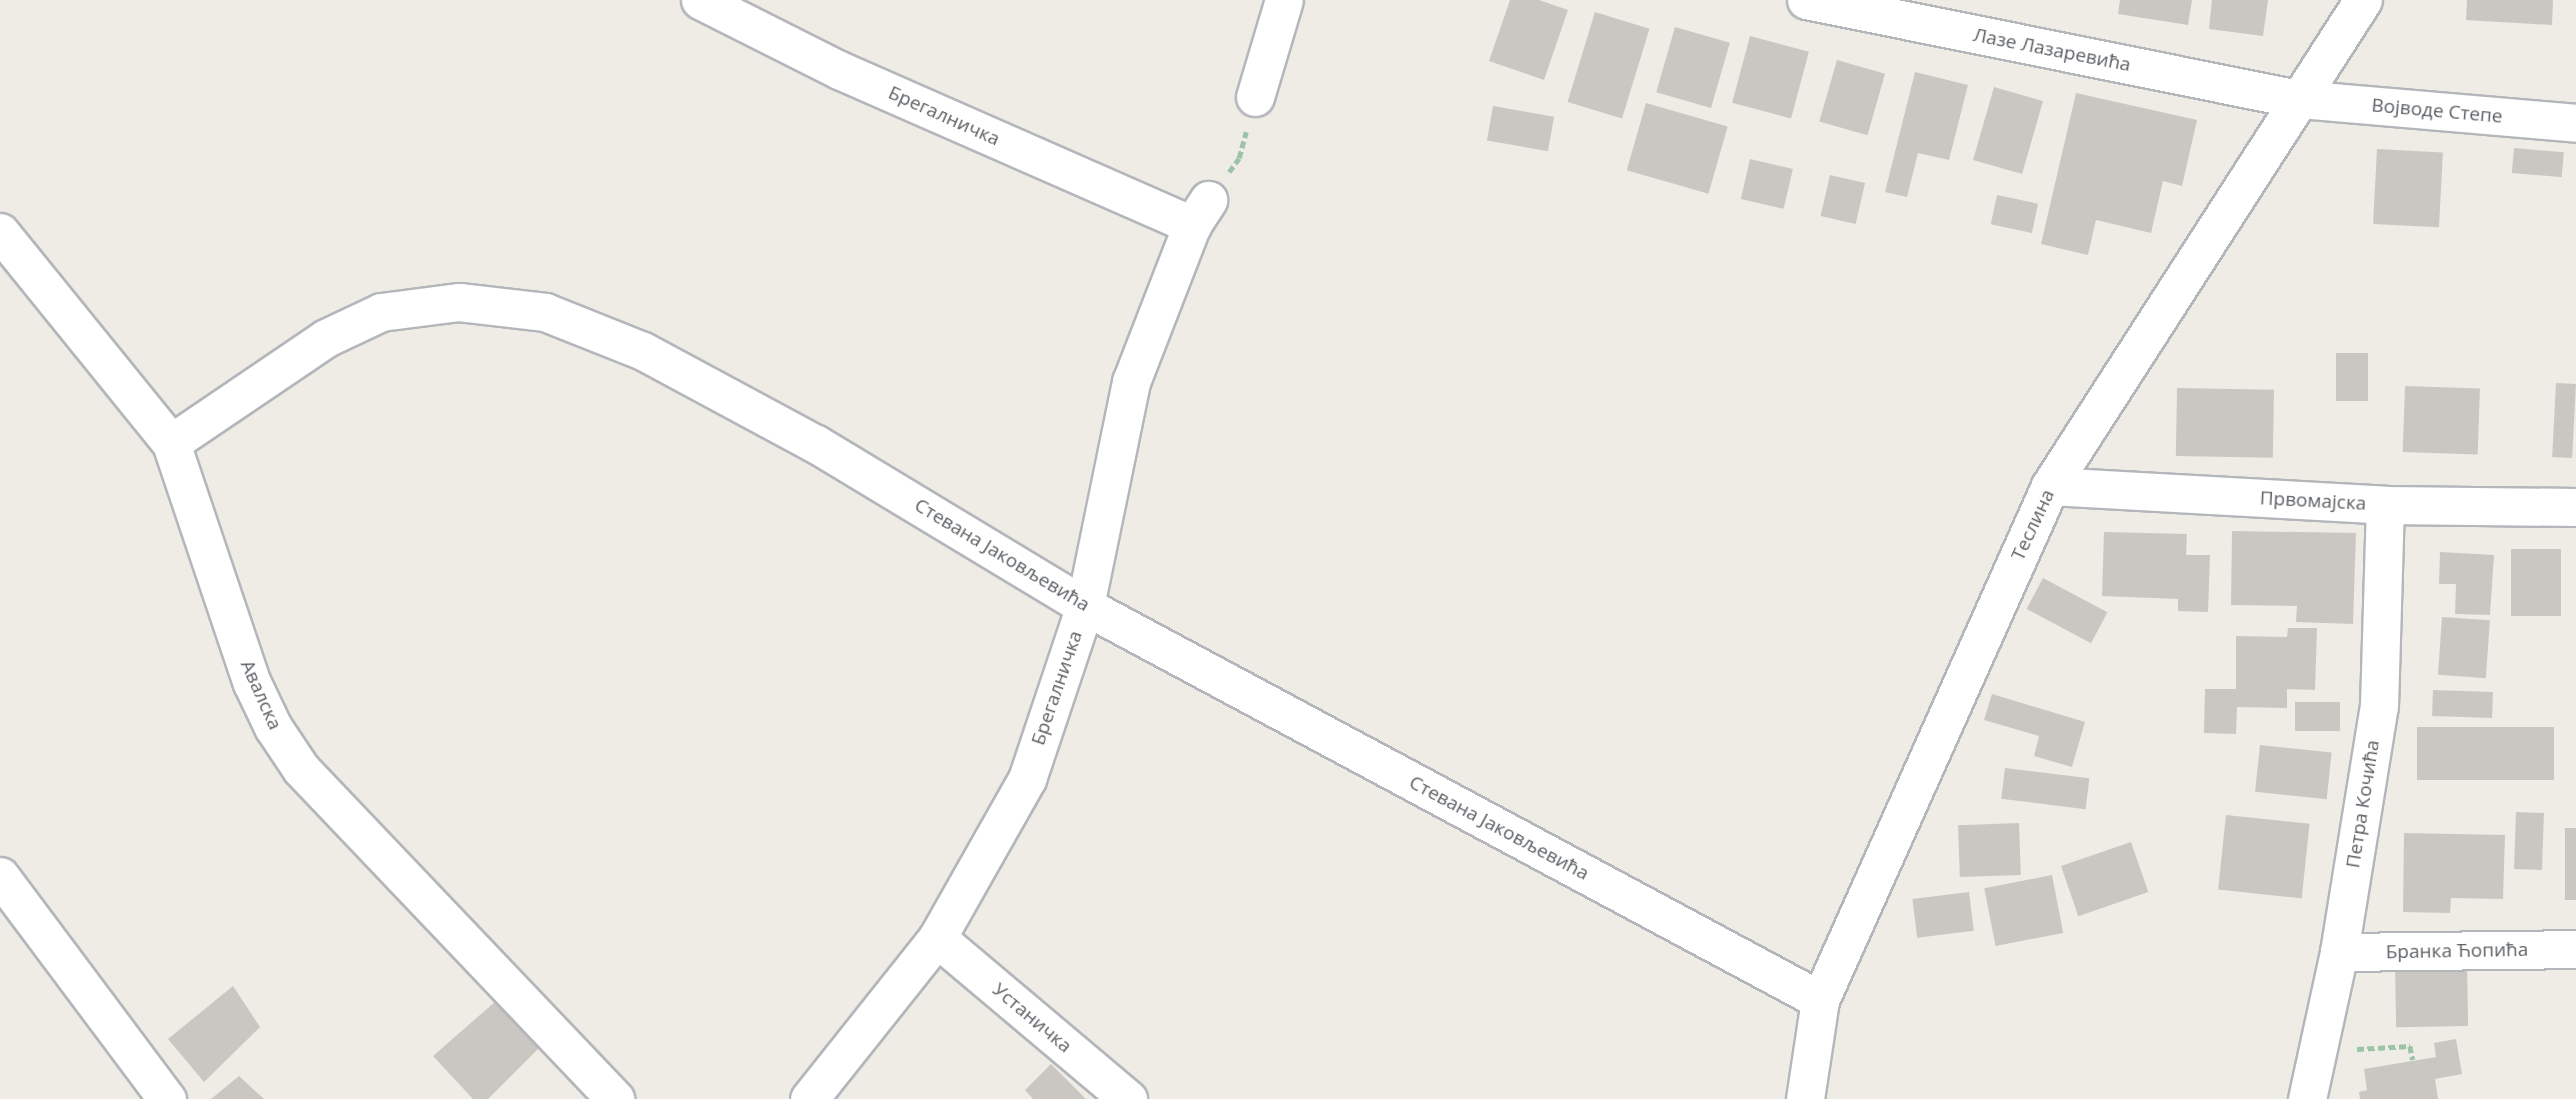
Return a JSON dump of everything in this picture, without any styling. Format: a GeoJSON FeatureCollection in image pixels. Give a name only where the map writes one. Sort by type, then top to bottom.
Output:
{"type":"FeatureCollection","features":[{"type":"Feature","properties":{"kind":"street","name":"Брегалничка"},"geometry":{"type":"LineString","coordinates":[[700,0],[839,70],[1200,212],[1131,382],[1085,606],[1027,779],[937,938],[809,1099]]}},
{"type":"Feature","properties":{"kind":"street"},"geometry":{"type":"LineString","coordinates":[[1255,97],[1284,0]]}},
{"type":"Feature","properties":{"kind":"street","name":"Лазе Лазаревића"},"geometry":{"type":"LineString","coordinates":[[1806,0],[2298,99]]}},
{"type":"Feature","properties":{"kind":"street","name":"Теслина"},"geometry":{"type":"LineString","coordinates":[[1805,1099],[1820,1000],[2050,486],[2363,0]]}},
{"type":"Feature","properties":{"kind":"street","name":"Војводе Степе"},"geometry":{"type":"LineString","coordinates":[[2298,99],[2576,123]]}},
{"type":"Feature","properties":{"kind":"street","name":"Авалска"},"geometry":{"type":"LineString","coordinates":[[0,232],[171,443],[252,683],[280,737],[301,769],[615,1099]]}},
{"type":"Feature","properties":{"kind":"street","name":"Стевана Јаковљевића"},"geometry":{"type":"LineString","coordinates":[[171,443],[327,338],[381,312],[459,302],[545,312],[643,351],[804,438],[1085,606],[1820,1000]]}},
{"type":"Feature","properties":{"kind":"street","name":"Првомајска"},"geometry":{"type":"LineString","coordinates":[[2050,486],[2385,505],[2576,507]]}},
{"type":"Feature","properties":{"kind":"street","name":"Петра Кочића"},"geometry":{"type":"LineString","coordinates":[[2307,1099],[2339,953],[2379,706],[2385,505]]}},
{"type":"Feature","properties":{"kind":"street"},"geometry":{"type":"LineString","coordinates":[[0,876],[167,1099]]}},
{"type":"Feature","properties":{"kind":"street","name":"Устаничка"},"geometry":{"type":"LineString","coordinates":[[937,938],[1128,1099]]}},
{"type":"Feature","properties":{"kind":"street","name":"Бранка Ћопића"},"geometry":{"type":"LineString","coordinates":[[2339,953],[2576,948]]}},
{"type":"Feature","properties":{"kind":"path"},"geometry":{"type":"LineString","coordinates":[[1200,212],[1239,158],[1255,97]]}},
{"type":"Feature","properties":{"kind":"path"},"geometry":{"type":"LineString","coordinates":[[2317,1051],[2410,1045],[2413,1060]]}},
{"type":"Feature","properties":{"kind":"building"},"geometry":{"type":"Polygon","coordinates":[[[1510,0],[1539,0],[1568,10],[1544,80],[1489,61],[1510,0]]]}},
{"type":"Feature","properties":{"kind":"building"},"geometry":{"type":"Polygon","coordinates":[[[2120,0],[2192,0],[2188,25],[2118,14],[2120,0]]]}},
{"type":"Feature","properties":{"kind":"building"},"geometry":{"type":"Polygon","coordinates":[[[2212,0],[2268,0],[2263,36],[2209,29],[2212,0]]]}},
{"type":"Feature","properties":{"kind":"building"},"geometry":{"type":"Polygon","coordinates":[[[2467,0],[2553,0],[2552,25],[2466,20],[2467,0]]]}},
{"type":"Feature","properties":{"kind":"building"},"geometry":{"type":"Polygon","coordinates":[[[1595,12],[1650,29],[1622,119],[1568,102],[1595,12]]]}},
{"type":"Feature","properties":{"kind":"building"},"geometry":{"type":"Polygon","coordinates":[[[1675,27],[1730,43],[1711,108],[1656,92],[1675,27]]]}},
{"type":"Feature","properties":{"kind":"building"},"geometry":{"type":"Polygon","coordinates":[[[1750,36],[1809,52],[1791,118],[1732,103],[1750,36]]]}},
{"type":"Feature","properties":{"kind":"building"},"geometry":{"type":"Polygon","coordinates":[[[1837,60],[1885,74],[1867,135],[1819,122],[1837,60]]]}},
{"type":"Feature","properties":{"kind":"building"},"geometry":{"type":"Polygon","coordinates":[[[1915,72],[1968,85],[1949,160],[1918,153],[1907,197],[1885,192],[1915,72]]]}},
{"type":"Feature","properties":{"kind":"building"},"geometry":{"type":"Polygon","coordinates":[[[1994,87],[2043,101],[2022,174],[1973,160],[1994,87]]]}},
{"type":"Feature","properties":{"kind":"building"},"geometry":{"type":"Polygon","coordinates":[[[2076,93],[2197,120],[2182,186],[2163,181],[2151,233],[2096,220],[2088,255],[2041,244],[2076,93]]]}},
{"type":"Feature","properties":{"kind":"building"},"geometry":{"type":"Polygon","coordinates":[[[1646,103],[1728,126],[1708,194],[1627,170],[1646,103]]]}},
{"type":"Feature","properties":{"kind":"building"},"geometry":{"type":"Polygon","coordinates":[[[1493,106],[1554,117],[1548,151],[1487,140],[1493,106]]]}},
{"type":"Feature","properties":{"kind":"building"},"geometry":{"type":"Polygon","coordinates":[[[2514,148],[2564,152],[2562,177],[2512,173],[2514,148]]]}},
{"type":"Feature","properties":{"kind":"building"},"geometry":{"type":"Polygon","coordinates":[[[2377,149],[2443,152],[2439,227],[2373,224],[2377,149]]]}},
{"type":"Feature","properties":{"kind":"building"},"geometry":{"type":"Polygon","coordinates":[[[1750,159],[1793,169],[1784,209],[1741,199],[1750,159]]]}},
{"type":"Feature","properties":{"kind":"building"},"geometry":{"type":"Polygon","coordinates":[[[1830,175],[1865,183],[1856,224],[1821,216],[1830,175]]]}},
{"type":"Feature","properties":{"kind":"building"},"geometry":{"type":"Polygon","coordinates":[[[1997,195],[2038,204],[2032,233],[1991,224],[1997,195]]]}},
{"type":"Feature","properties":{"kind":"building"},"geometry":{"type":"Polygon","coordinates":[[[2336,353],[2368,353],[2368,401],[2336,401],[2336,353]]]}},
{"type":"Feature","properties":{"kind":"building"},"geometry":{"type":"Polygon","coordinates":[[[2556,383],[2576,384],[2572,458],[2552,457],[2556,383]]]}},
{"type":"Feature","properties":{"kind":"building"},"geometry":{"type":"Polygon","coordinates":[[[2405,386],[2480,389],[2478,455],[2403,452],[2405,386]]]}},
{"type":"Feature","properties":{"kind":"building"},"geometry":{"type":"Polygon","coordinates":[[[2177,388],[2274,390],[2273,458],[2176,456],[2177,388]]]}},
{"type":"Feature","properties":{"kind":"building"},"geometry":{"type":"Polygon","coordinates":[[[2232,531],[2356,533],[2353,624],[2296,622],[2297,606],[2231,605],[2232,531]]]}},
{"type":"Feature","properties":{"kind":"building"},"geometry":{"type":"Polygon","coordinates":[[[2104,532],[2187,534],[2186,555],[2210,555],[2208,612],[2178,611],[2178,599],[2102,596],[2104,532]]]}},
{"type":"Feature","properties":{"kind":"building"},"geometry":{"type":"Polygon","coordinates":[[[2511,549],[2561,549],[2561,616],[2511,616],[2511,549]]]}},
{"type":"Feature","properties":{"kind":"building"},"geometry":{"type":"Polygon","coordinates":[[[2440,552],[2494,555],[2490,615],[2455,614],[2456,584],[2439,584],[2440,552]]]}},
{"type":"Feature","properties":{"kind":"building"},"geometry":{"type":"Polygon","coordinates":[[[2043,578],[2107,612],[2091,643],[2027,609],[2043,578]]]}},
{"type":"Feature","properties":{"kind":"building"},"geometry":{"type":"Polygon","coordinates":[[[2442,617],[2490,620],[2486,678],[2438,675],[2442,617]]]}},
{"type":"Feature","properties":{"kind":"building"},"geometry":{"type":"Polygon","coordinates":[[[2288,628],[2317,628],[2315,690],[2287,689],[2287,708],[2237,707],[2236,734],[2204,733],[2205,689],[2236,689],[2236,636],[2287,637],[2288,628]]]}},
{"type":"Feature","properties":{"kind":"building"},"geometry":{"type":"Polygon","coordinates":[[[2433,690],[2493,692],[2492,718],[2432,716],[2433,690]]]}},
{"type":"Feature","properties":{"kind":"building"},"geometry":{"type":"Polygon","coordinates":[[[1992,694],[2085,722],[2072,767],[2034,756],[2039,736],[1984,720],[1992,694]]]}},
{"type":"Feature","properties":{"kind":"building"},"geometry":{"type":"Polygon","coordinates":[[[2295,702],[2340,702],[2340,731],[2295,731],[2295,702]]]}},
{"type":"Feature","properties":{"kind":"building"},"geometry":{"type":"Polygon","coordinates":[[[2417,727],[2554,727],[2554,780],[2417,780],[2417,727]]]}},
{"type":"Feature","properties":{"kind":"building"},"geometry":{"type":"Polygon","coordinates":[[[2260,745],[2332,753],[2327,799],[2255,792],[2260,745]]]}},
{"type":"Feature","properties":{"kind":"building"},"geometry":{"type":"Polygon","coordinates":[[[2005,768],[2089,778],[2086,809],[2001,799],[2005,768]]]}},
{"type":"Feature","properties":{"kind":"building"},"geometry":{"type":"Polygon","coordinates":[[[2516,812],[2544,813],[2542,870],[2514,869],[2516,812]]]}},
{"type":"Feature","properties":{"kind":"building"},"geometry":{"type":"Polygon","coordinates":[[[2226,815],[2310,824],[2302,898],[2218,890],[2226,815]]]}},
{"type":"Feature","properties":{"kind":"building"},"geometry":{"type":"Polygon","coordinates":[[[2019,823],[2021,875],[1960,877],[1958,825],[2019,823]]]}},
{"type":"Feature","properties":{"kind":"building"},"geometry":{"type":"Polygon","coordinates":[[[2565,828],[2576,828],[2576,900],[2565,900],[2565,828]]]}},
{"type":"Feature","properties":{"kind":"building"},"geometry":{"type":"Polygon","coordinates":[[[2404,833],[2505,835],[2503,899],[2451,898],[2450,913],[2403,912],[2404,833]]]}},
{"type":"Feature","properties":{"kind":"building"},"geometry":{"type":"Polygon","coordinates":[[[2131,842],[2148,892],[2078,916],[2061,866],[2131,842]]]}},
{"type":"Feature","properties":{"kind":"building"},"geometry":{"type":"Polygon","coordinates":[[[2052,875],[2063,933],[1996,946],[1984,888],[2052,875]]]}},
{"type":"Feature","properties":{"kind":"building"},"geometry":{"type":"Polygon","coordinates":[[[1969,892],[1974,931],[1917,938],[1912,899],[1969,892]]]}},
{"type":"Feature","properties":{"kind":"building"},"geometry":{"type":"Polygon","coordinates":[[[2467,961],[2468,1026],[2396,1027],[2395,962],[2467,961]]]}},
{"type":"Feature","properties":{"kind":"building"},"geometry":{"type":"Polygon","coordinates":[[[233,986],[260,1027],[204,1082],[168,1039],[233,986]]]}},
{"type":"Feature","properties":{"kind":"building"},"geometry":{"type":"Polygon","coordinates":[[[496,1001],[539,1048],[488,1099],[473,1099],[433,1056],[496,1001]]]}},
{"type":"Feature","properties":{"kind":"building"},"geometry":{"type":"Polygon","coordinates":[[[2456,1039],[2462,1074],[2435,1079],[2438,1099],[2360,1099],[2359,1092],[2367,1090],[2364,1069],[2436,1057],[2434,1043],[2456,1039]]]}},
{"type":"Feature","properties":{"kind":"building"},"geometry":{"type":"Polygon","coordinates":[[[1051,1064],[1086,1099],[1033,1099],[1025,1090],[1051,1064]]]}},
{"type":"Feature","properties":{"kind":"building"},"geometry":{"type":"Polygon","coordinates":[[[239,1076],[264,1099],[211,1099],[239,1076]]]}}]}
